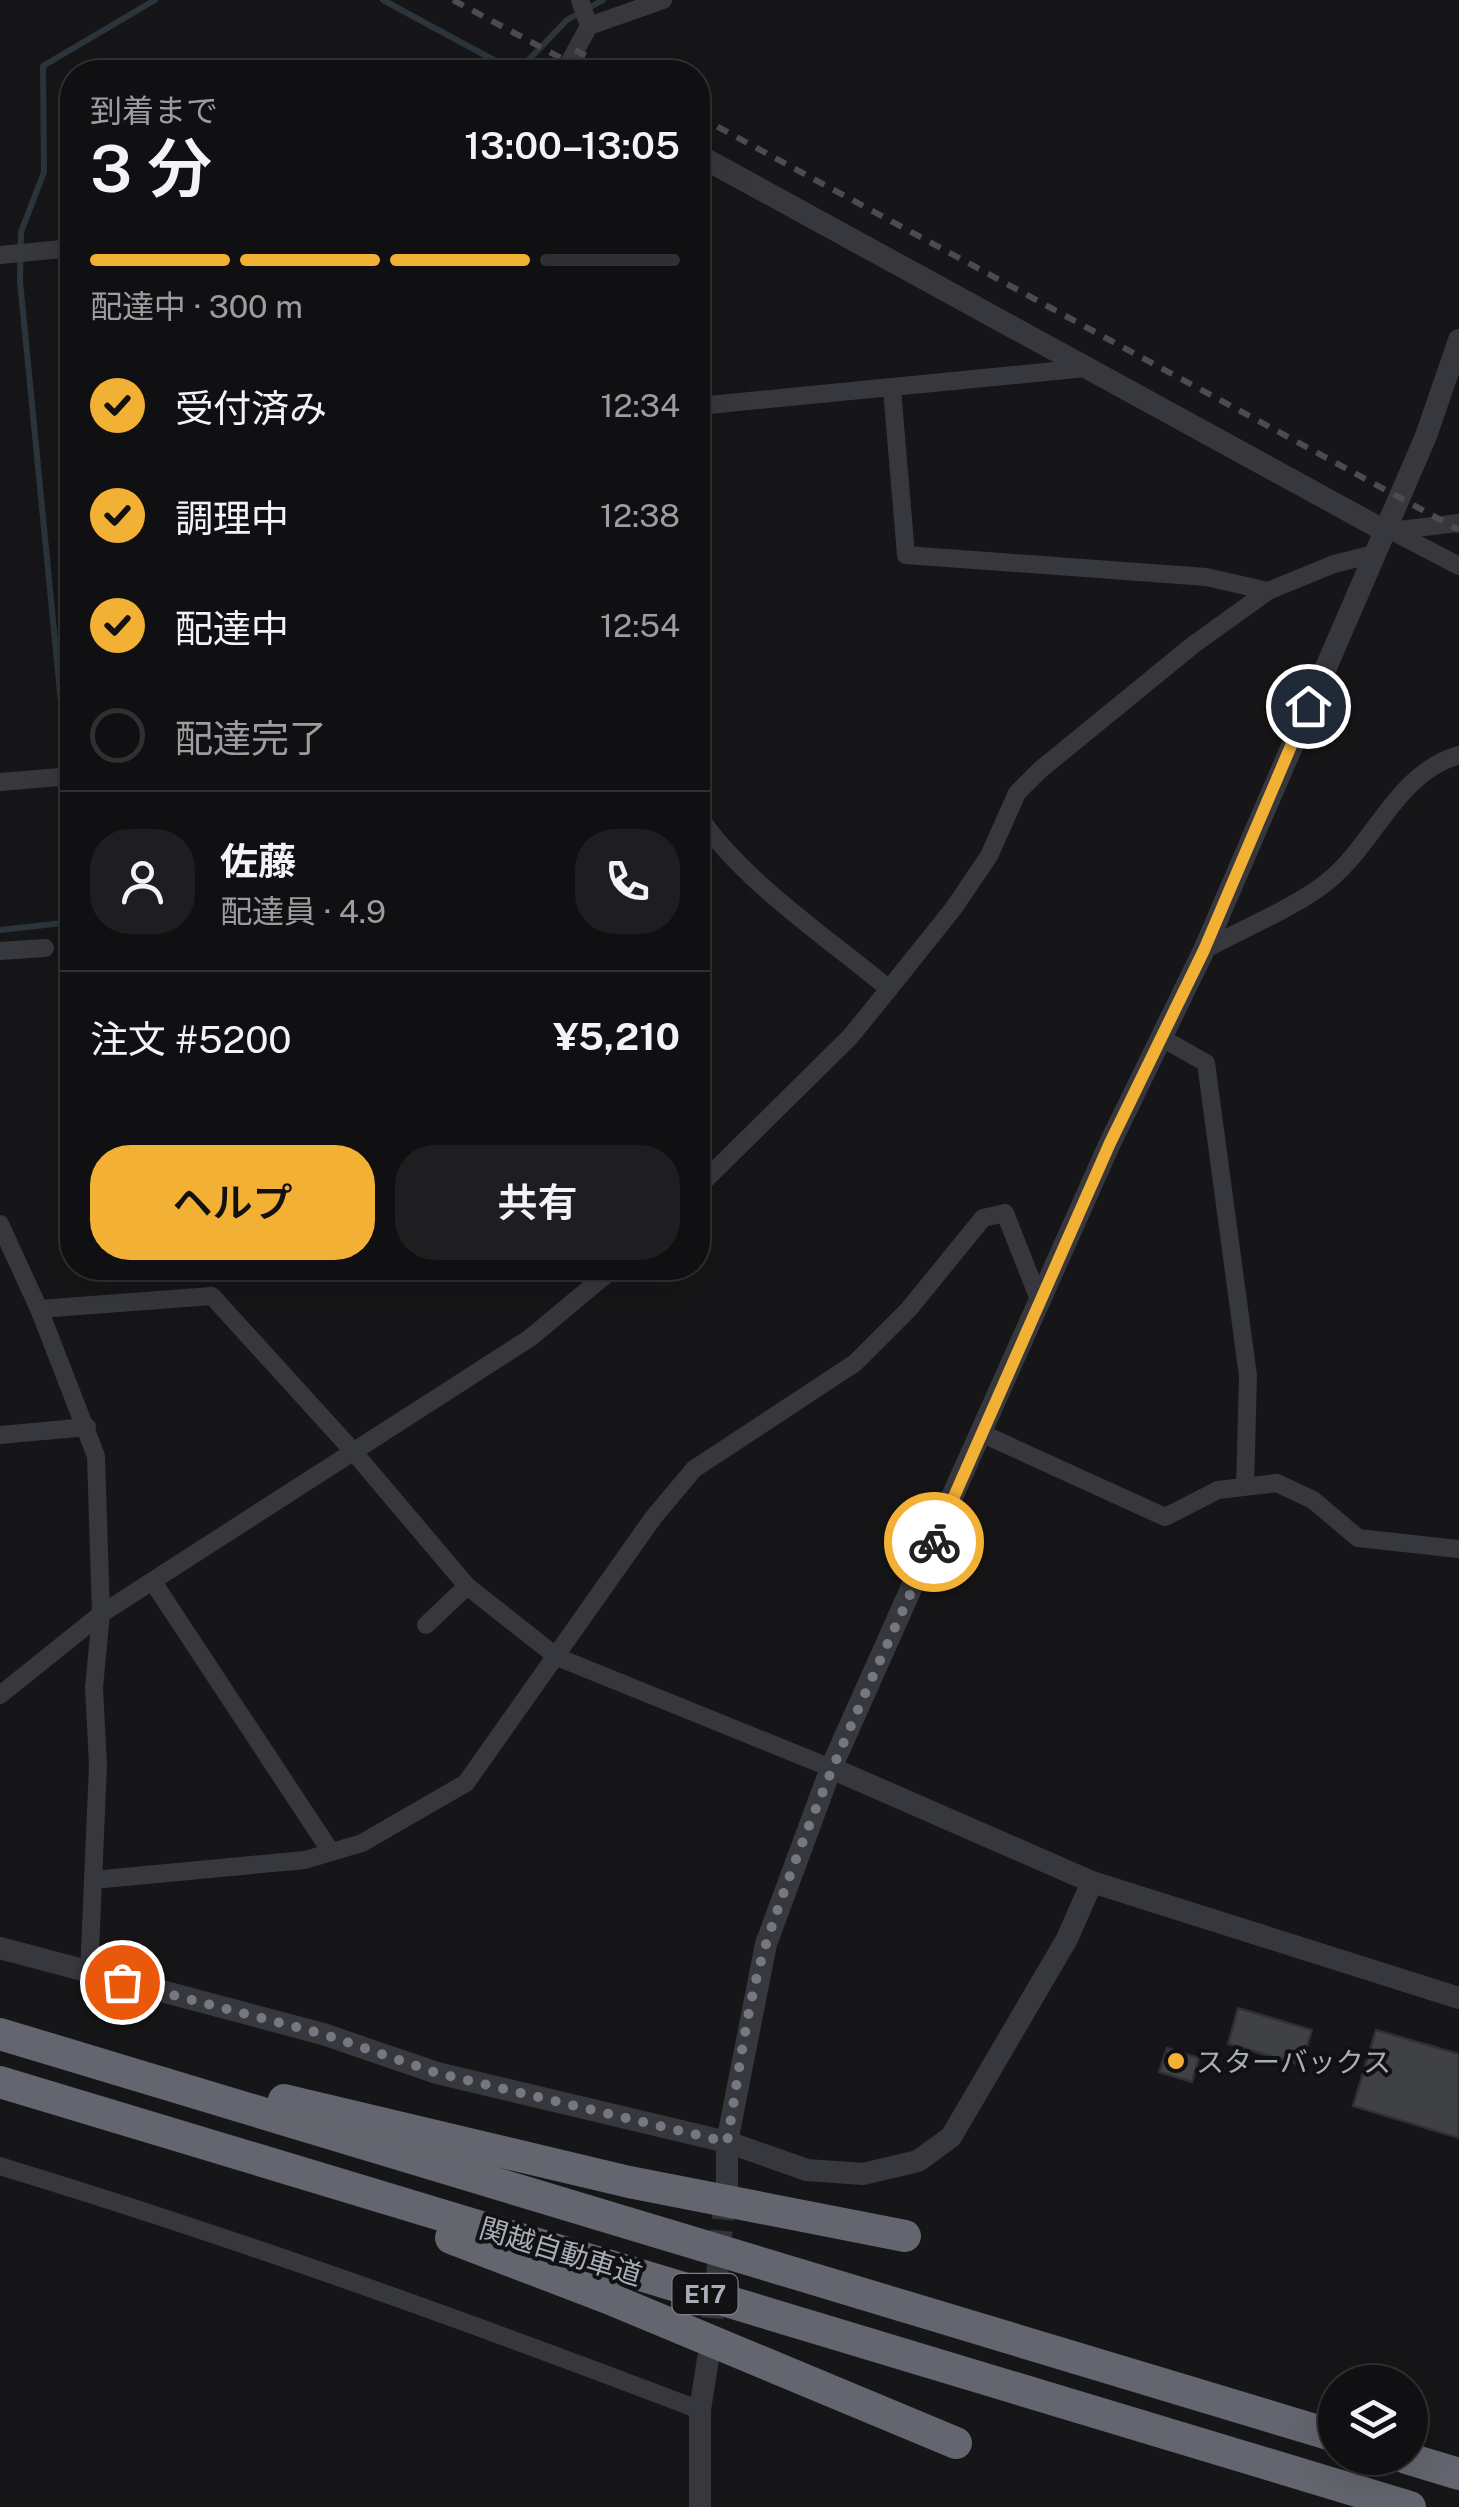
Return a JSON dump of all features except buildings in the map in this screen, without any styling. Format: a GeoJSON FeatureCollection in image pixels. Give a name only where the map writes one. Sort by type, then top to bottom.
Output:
{"type":"FeatureCollection","features":[{"type":"Feature","properties":{"kind":"highway","name":"関越自動車道"},"geometry":{"type":"LineString","coordinates":[[0,2034],[1318,2431]]}},
{"type":"Feature","properties":{"kind":"highway"},"geometry":{"type":"LineString","coordinates":[[88,2060],[337,2110],[629,2182],[904,2236]]}},
{"type":"Feature","properties":{"kind":"highway","name":"関越自動車道"},"geometry":{"type":"LineString","coordinates":[[0,2083],[1410,2507]]}},
{"type":"Feature","properties":{"kind":"highway"},"geometry":{"type":"LineString","coordinates":[[0,2083],[93,2121],[446,2236],[608,2298],[956,2443]]}},
{"type":"Feature","properties":{"kind":"highway"},"geometry":{"type":"LineString","coordinates":[[1428,2465],[1459,2474]]}},
{"type":"Feature","properties":{"kind":"street"},"geometry":{"type":"LineString","coordinates":[[568,60],[584,12],[663,0]]}},
{"type":"Feature","properties":{"kind":"street"},"geometry":{"type":"LineString","coordinates":[[710,163],[1459,566]]}},
{"type":"Feature","properties":{"kind":"street"},"geometry":{"type":"LineString","coordinates":[[0,255],[60,249]]}},
{"type":"Feature","properties":{"kind":"street"},"geometry":{"type":"LineString","coordinates":[[727,2187],[727,2142],[745,2034],[766,1944],[831,1768],[1110,1143],[1204,950],[1374,554],[1389,531],[1459,340]]}},
{"type":"Feature","properties":{"kind":"street"},"geometry":{"type":"LineString","coordinates":[[710,405],[1086,368]]}},
{"type":"Feature","properties":{"kind":"street"},"geometry":{"type":"LineString","coordinates":[[892,389],[906,555],[1206,578],[1268,591]]}},
{"type":"Feature","properties":{"kind":"street"},"geometry":{"type":"LineString","coordinates":[[1389,531],[1459,523]]}},
{"type":"Feature","properties":{"kind":"street"},"geometry":{"type":"LineString","coordinates":[[710,1174],[850,1038],[953,909],[988,856],[1017,793],[1040,770],[1193,645],[1268,591],[1334,564],[1374,554]]}},
{"type":"Feature","properties":{"kind":"street"},"geometry":{"type":"LineString","coordinates":[[1204,950],[1327,882],[1398,796],[1440,760],[1459,755]]}},
{"type":"Feature","properties":{"kind":"street"},"geometry":{"type":"LineString","coordinates":[[0,782],[60,777]]}},
{"type":"Feature","properties":{"kind":"street"},"geometry":{"type":"LineString","coordinates":[[710,834],[889,989]]}},
{"type":"Feature","properties":{"kind":"street"},"geometry":{"type":"LineString","coordinates":[[0,951],[45,948]]}},
{"type":"Feature","properties":{"kind":"street"},"geometry":{"type":"LineString","coordinates":[[1162,1038],[1206,1063],[1248,1376],[1245,1486]]}},
{"type":"Feature","properties":{"kind":"street"},"geometry":{"type":"LineString","coordinates":[[93,1880],[305,1860],[362,1843],[466,1783],[653,1518],[694,1469],[855,1362],[909,1309],[983,1218],[1005,1213],[1040,1302]]}},
{"type":"Feature","properties":{"kind":"street"},"geometry":{"type":"LineString","coordinates":[[0,1224],[40,1309],[96,1456],[101,1614],[94,1687],[98,1765],[89,1974]]}},
{"type":"Feature","properties":{"kind":"street"},"geometry":{"type":"LineString","coordinates":[[0,1695],[101,1614],[530,1338],[600,1280]]}},
{"type":"Feature","properties":{"kind":"street"},"geometry":{"type":"LineString","coordinates":[[40,1309],[212,1296],[352,1450],[467,1586],[557,1657],[831,1768],[1092,1882],[1459,1998]]}},
{"type":"Feature","properties":{"kind":"street"},"geometry":{"type":"LineString","coordinates":[[0,1435],[87,1427]]}},
{"type":"Feature","properties":{"kind":"street"},"geometry":{"type":"LineString","coordinates":[[983,1434],[1165,1517],[1218,1490],[1277,1483],[1313,1500],[1358,1538],[1459,1549]]}},
{"type":"Feature","properties":{"kind":"street"},"geometry":{"type":"LineString","coordinates":[[153,1582],[331,1852]]}},
{"type":"Feature","properties":{"kind":"street"},"geometry":{"type":"LineString","coordinates":[[426,1625],[467,1586]]}},
{"type":"Feature","properties":{"kind":"street"},"geometry":{"type":"LineString","coordinates":[[0,1948],[323,2034],[437,2073],[727,2142],[807,2170],[831,2174],[895,2170],[935,2151],[951,2137],[1068,1939],[1092,1882]]}},
{"type":"Feature","properties":{"kind":"street"},"geometry":{"type":"LineString","coordinates":[[0,2166],[160,2214],[506,2336],[700,2410]]}},
{"type":"Feature","properties":{"kind":"street"},"geometry":{"type":"LineString","coordinates":[[700,2507],[700,2410],[708,2360]]}},
{"type":"Feature","properties":{"kind":"waterway"},"geometry":{"type":"LineString","coordinates":[[60,693],[20,281],[21,232],[44,172],[43,66],[155,0]]}},
{"type":"Feature","properties":{"kind":"waterway"},"geometry":{"type":"LineString","coordinates":[[383,0],[494,60]]}},
{"type":"Feature","properties":{"kind":"waterway"},"geometry":{"type":"LineString","coordinates":[[529,60],[567,20],[603,0]]}},
{"type":"Feature","properties":{"kind":"waterway"},"geometry":{"type":"LineString","coordinates":[[0,930],[60,923]]}},
{"type":"Feature","properties":{"kind":"tunnel"},"geometry":{"type":"LineString","coordinates":[[709,2351],[726,2189]]}},
{"type":"Feature","properties":{"kind":"railway"},"geometry":{"type":"LineString","coordinates":[[453,0],[565,60]]}},
{"type":"Feature","properties":{"kind":"railway"},"geometry":{"type":"LineString","coordinates":[[575,50],[594,60]]}},
{"type":"Feature","properties":{"kind":"railway"},"geometry":{"type":"LineString","coordinates":[[710,123],[1459,530]]}},
{"type":"Feature","properties":{"kind":"way so far"},"geometry":{"type":"LineString","coordinates":[[122,1982],[323,2034],[437,2073],[727,2142],[745,2034],[766,1944],[831,1768],[934,1542]]}},
{"type":"Feature","properties":{"kind":"place","name":"スターバックス"},"geometry":{"type":"Point","coordinates":[1176,2061]}},
{"type":"Feature","properties":{"kind":"route"},"geometry":{"type":"LineString","coordinates":[[934,1542],[1110,1143],[1204,950],[1308,706]]}}]}
